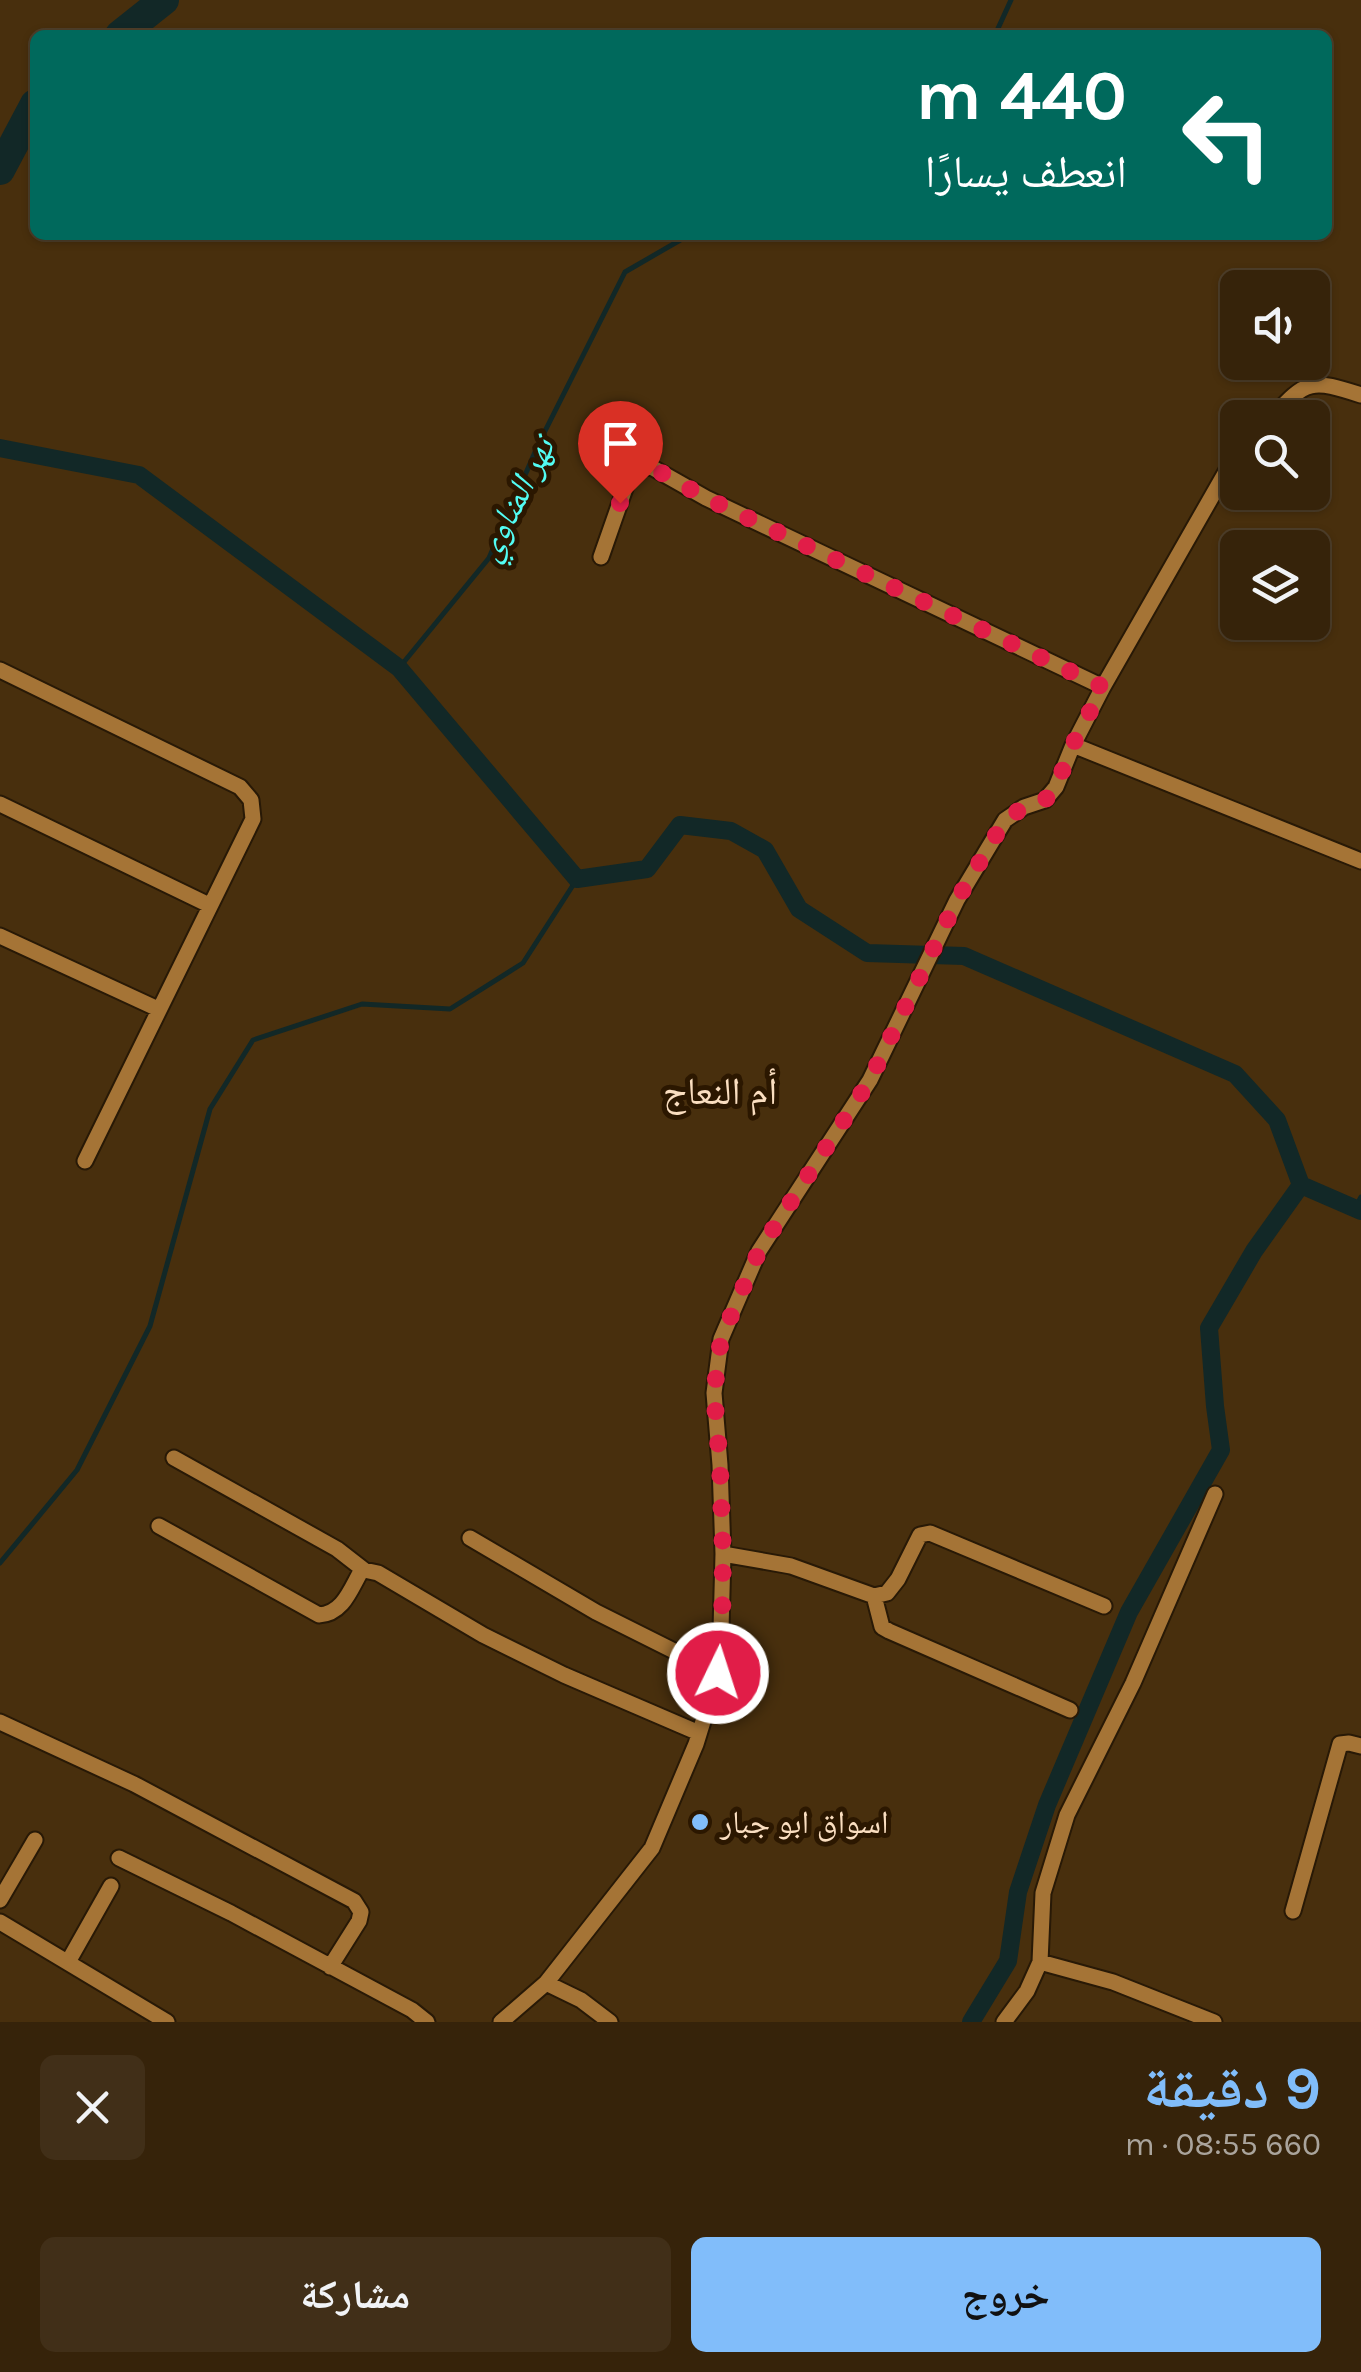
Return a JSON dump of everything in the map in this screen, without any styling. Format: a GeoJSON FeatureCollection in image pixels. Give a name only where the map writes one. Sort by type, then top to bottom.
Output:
{"type":"FeatureCollection","features":[{"type":"Feature","properties":{"kind":"street"},"geometry":{"type":"LineString","coordinates":[[1287,400],[1312,384],[1361,396]]}},
{"type":"Feature","properties":{"kind":"street"},"geometry":{"type":"LineString","coordinates":[[601,556],[629,476],[644,466],[653,468],[706,498],[1103,687]]}},
{"type":"Feature","properties":{"kind":"street"},"geometry":{"type":"LineString","coordinates":[[501,2022],[546,1983],[652,1848],[696,1744],[718,1673],[722,1630],[720,1465],[714,1393],[721,1339],[759,1251],[870,1080],[957,900],[1005,820],[1024,807],[1045,800],[1056,787],[1103,687],[1220,481]]}},
{"type":"Feature","properties":{"kind":"street"},"geometry":{"type":"LineString","coordinates":[[0,670],[240,787],[251,800],[253,818],[85,1161]]}},
{"type":"Feature","properties":{"kind":"street"},"geometry":{"type":"LineString","coordinates":[[1073,744],[1361,861]]}},
{"type":"Feature","properties":{"kind":"street"},"geometry":{"type":"LineString","coordinates":[[0,804],[209,905]]}},
{"type":"Feature","properties":{"kind":"street"},"geometry":{"type":"LineString","coordinates":[[0,936],[158,1009]]}},
{"type":"Feature","properties":{"kind":"street"},"geometry":{"type":"LineString","coordinates":[[174,1458],[483,1635],[699,1733]]}},
{"type":"Feature","properties":{"kind":"street"},"geometry":{"type":"LineString","coordinates":[[1004,2022],[1027,1991],[1040,1962],[1043,1892],[1068,1815],[1133,1683],[1215,1494]]}},
{"type":"Feature","properties":{"kind":"street"},"geometry":{"type":"LineString","coordinates":[[159,1526],[319,1614],[330,1614],[340,1606],[364,1570]]}},
{"type":"Feature","properties":{"kind":"street"},"geometry":{"type":"LineString","coordinates":[[723,1554],[791,1566],[874,1596],[887,1594],[920,1535],[930,1533],[1104,1606]]}},
{"type":"Feature","properties":{"kind":"street"},"geometry":{"type":"LineString","coordinates":[[470,1538],[596,1612],[718,1673]]}},
{"type":"Feature","properties":{"kind":"street"},"geometry":{"type":"LineString","coordinates":[[874,1596],[882,1627],[1070,1710]]}},
{"type":"Feature","properties":{"kind":"street"},"geometry":{"type":"LineString","coordinates":[[0,1722],[134,1784],[354,1901],[362,1912],[330,1967]]}},
{"type":"Feature","properties":{"kind":"street"},"geometry":{"type":"LineString","coordinates":[[1293,1910],[1340,1744],[1361,1746]]}},
{"type":"Feature","properties":{"kind":"street"},"geometry":{"type":"LineString","coordinates":[[0,1900],[35,1840]]}},
{"type":"Feature","properties":{"kind":"street"},"geometry":{"type":"LineString","coordinates":[[118,1858],[231,1913],[412,2010],[427,2022]]}},
{"type":"Feature","properties":{"kind":"street"},"geometry":{"type":"LineString","coordinates":[[68,1962],[112,1886]]}},
{"type":"Feature","properties":{"kind":"street"},"geometry":{"type":"LineString","coordinates":[[0,1922],[167,2022]]}},
{"type":"Feature","properties":{"kind":"street"},"geometry":{"type":"LineString","coordinates":[[1040,1962],[1113,1982],[1214,2022]]}},
{"type":"Feature","properties":{"kind":"street"},"geometry":{"type":"LineString","coordinates":[[546,1983],[581,2000],[610,2022]]}},
{"type":"Feature","properties":{"kind":"waterway"},"geometry":{"type":"LineString","coordinates":[[126,30],[164,0]]}},
{"type":"Feature","properties":{"kind":"waterway","name":"نهر المناوي"},"geometry":{"type":"LineString","coordinates":[[997,30],[1011,0]]}},
{"type":"Feature","properties":{"kind":"waterway"},"geometry":{"type":"LineString","coordinates":[[0,170],[30,113]]}},
{"type":"Feature","properties":{"kind":"waterway","name":"نهر المناوي"},"geometry":{"type":"LineString","coordinates":[[399,668],[489,558],[539,443],[625,272],[680,240]]}},
{"type":"Feature","properties":{"kind":"waterway"},"geometry":{"type":"LineString","coordinates":[[0,448],[139,475],[399,668],[577,879],[647,869],[680,825],[731,831],[765,850],[799,909],[867,953],[964,956],[1235,1074],[1277,1120],[1301,1185],[1361,1211]]}},
{"type":"Feature","properties":{"kind":"waterway"},"geometry":{"type":"LineString","coordinates":[[0,1563],[77,1470],[150,1326],[210,1109],[253,1040],[362,1004],[450,1009],[523,963],[577,879]]}},
{"type":"Feature","properties":{"kind":"waterway"},"geometry":{"type":"LineString","coordinates":[[971,2022],[1008,1961],[1018,1892],[1047,1805],[1129,1612],[1221,1450],[1209,1328],[1254,1251],[1301,1185]]}},
{"type":"Feature","properties":{"kind":"waterway"},"geometry":{"type":"LineString","coordinates":[[1355,1208],[1361,1197]]}},
{"type":"Feature","properties":{"kind":"place","name":"اسواق ابو جبار"},"geometry":{"type":"Point","coordinates":[700,1822]}},
{"type":"Feature","properties":{"kind":"district","name":"أم النعاج"},"geometry":{"type":"Point","coordinates":[720,1091]}},
{"type":"Feature","properties":{"kind":"route"},"geometry":{"type":"LineString","coordinates":[[620,503],[629,476],[644,466],[653,468],[706,498],[1103,687],[1056,787],[1045,800],[1024,807],[1005,820],[957,900],[870,1080],[759,1251],[721,1339],[714,1393],[723,1554],[718,1673]]}}]}
